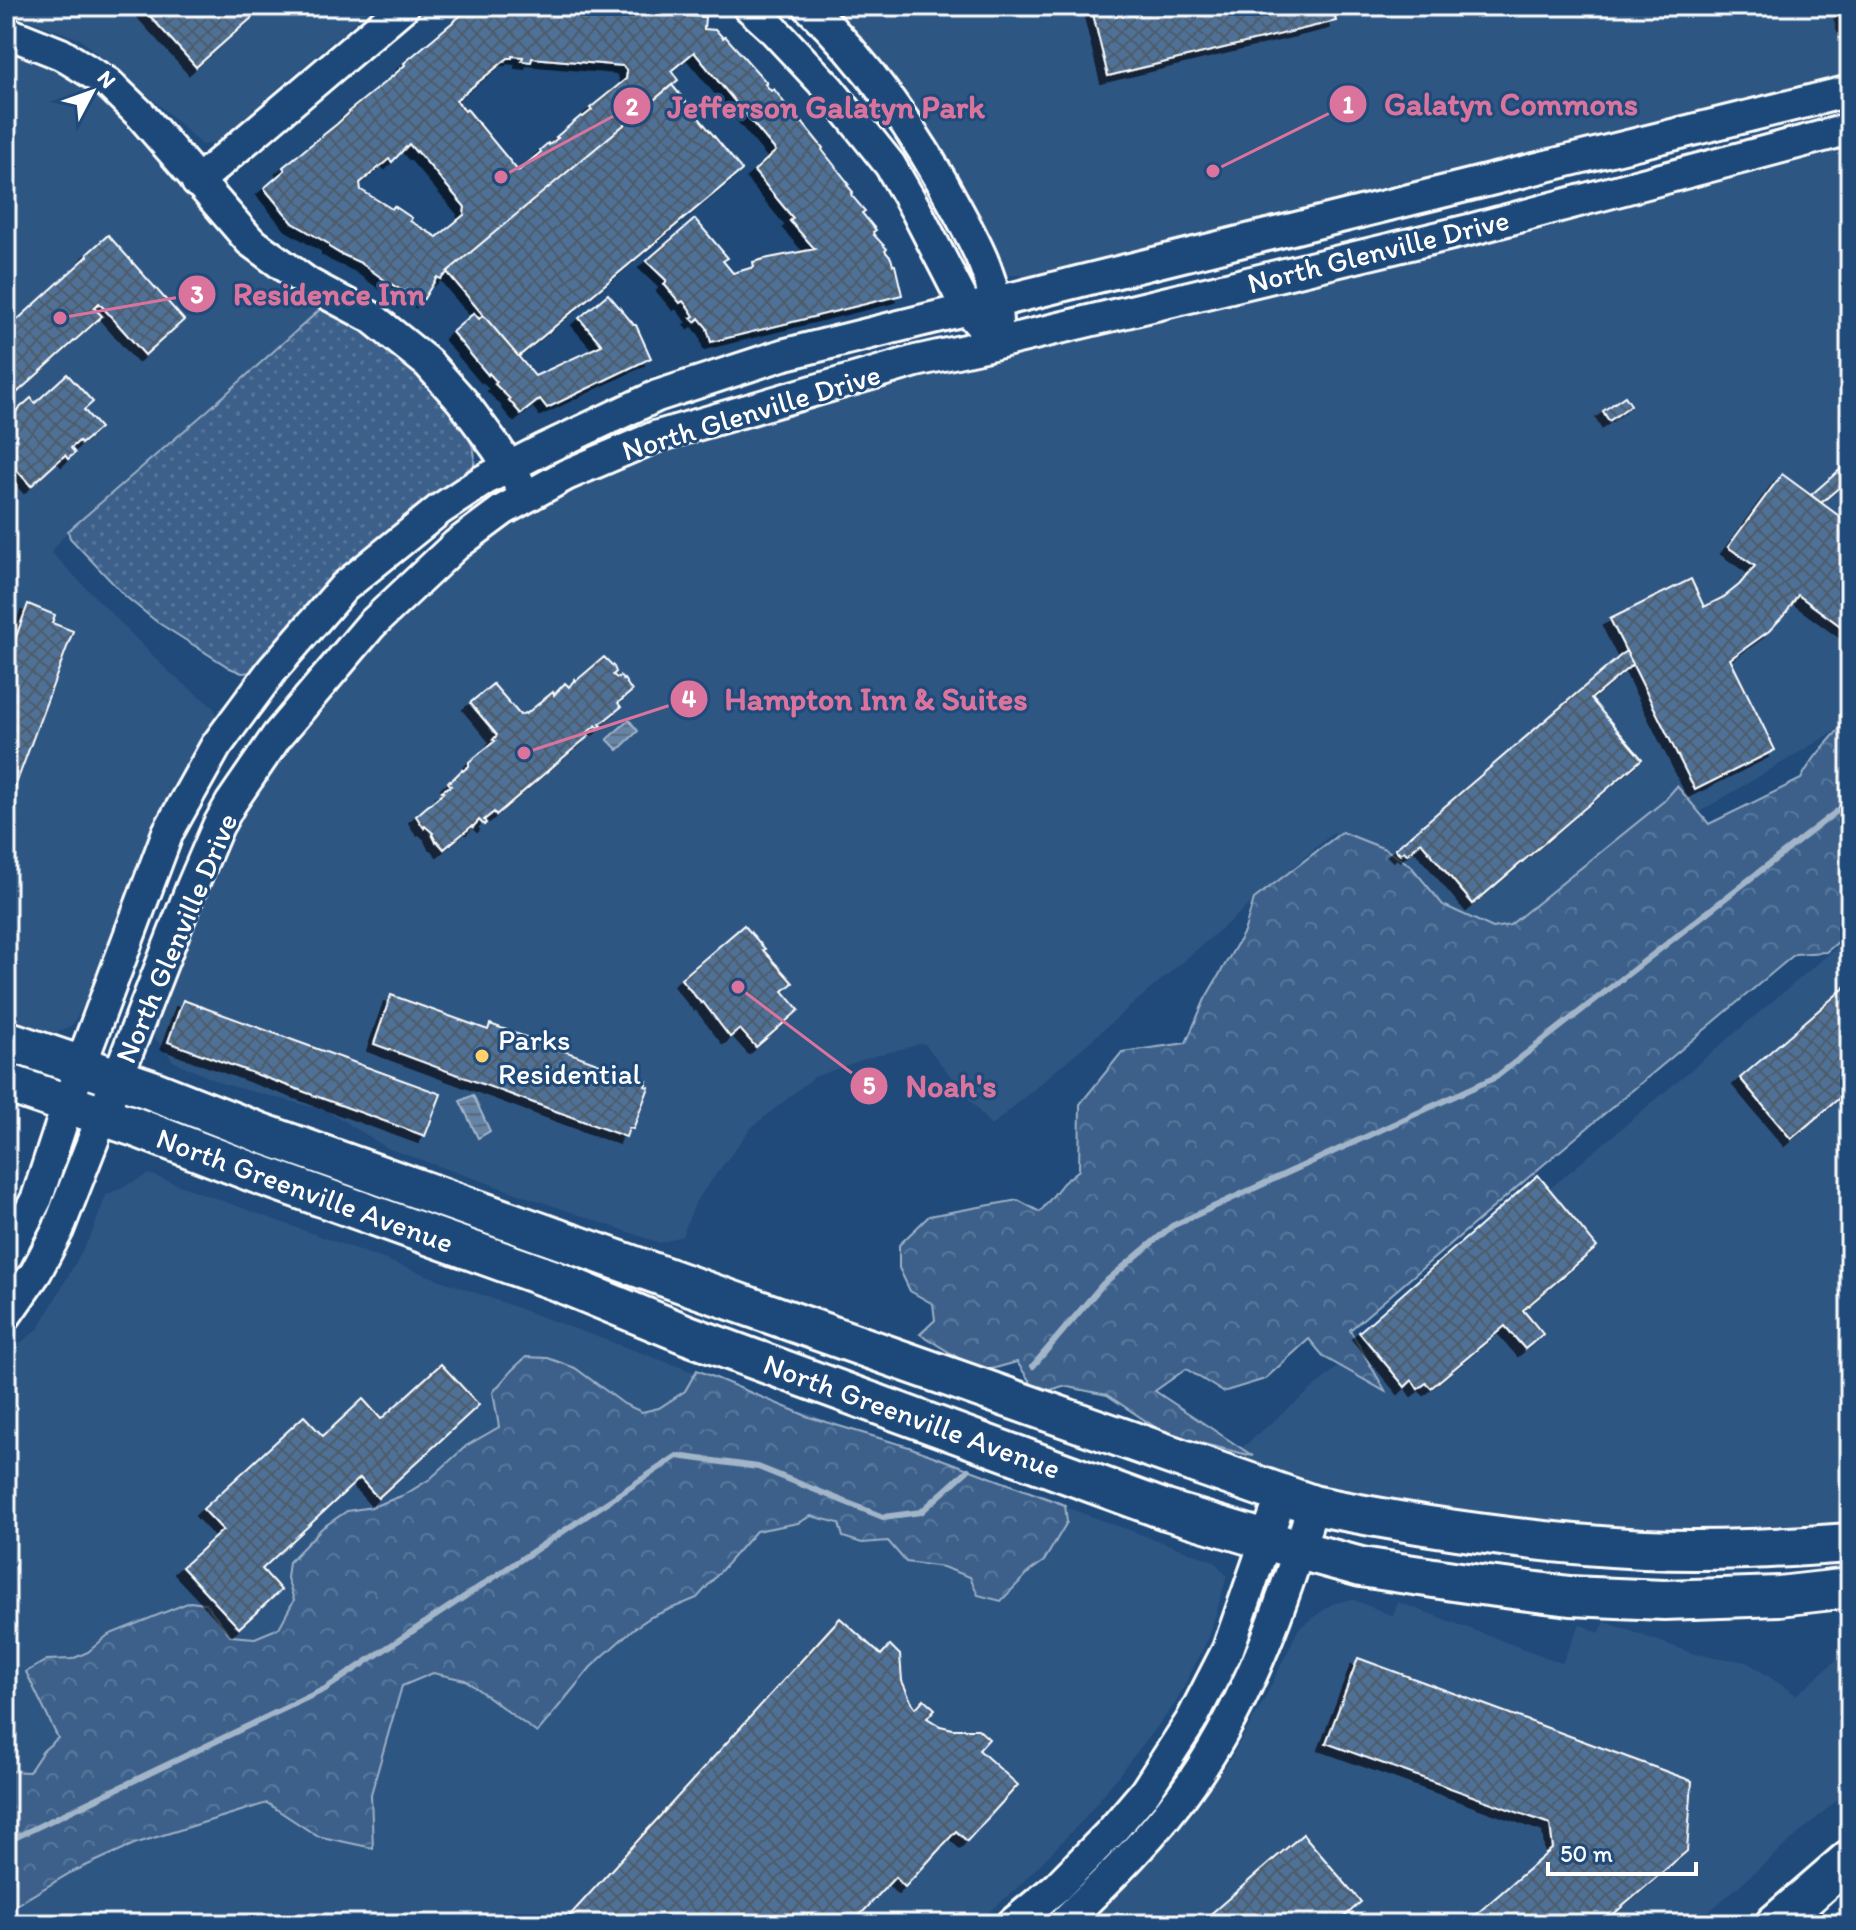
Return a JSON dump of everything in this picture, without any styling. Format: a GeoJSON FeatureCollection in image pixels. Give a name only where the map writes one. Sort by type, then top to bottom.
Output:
{"type":"FeatureCollection","features":[{"type":"Feature","properties":{"kind":"main road","name":"North Greenville Avenue"},"geometry":{"type":"LineString","coordinates":[[6,1040],[1297,1500],[1414,1525],[1524,1539],[1644,1549],[1739,1550],[1850,1543]]}},
{"type":"Feature","properties":{"kind":"main road","name":"North Greenville Avenue"},"geometry":{"type":"LineString","coordinates":[[6,1083],[554,1280],[688,1335],[1166,1510],[1361,1567],[1570,1596],[1678,1600],[1779,1596],[1850,1588]]}},
{"type":"Feature","properties":{"kind":"main road"},"geometry":{"type":"LineString","coordinates":[[1775,1924],[1850,1859]]}},
{"type":"Feature","properties":{"kind":"main road"},"geometry":{"type":"LineString","coordinates":[[1837,1924],[1850,1912]]}},
{"type":"Feature","properties":{"kind":"street"},"geometry":{"type":"LineString","coordinates":[[197,182],[404,6]]}},
{"type":"Feature","properties":{"kind":"street"},"geometry":{"type":"LineString","coordinates":[[748,6],[829,89],[890,165],[967,309],[997,343]]}},
{"type":"Feature","properties":{"kind":"street"},"geometry":{"type":"LineString","coordinates":[[764,6],[784,18],[832,68],[869,71]]}},
{"type":"Feature","properties":{"kind":"street"},"geometry":{"type":"LineString","coordinates":[[808,6],[869,71],[937,171],[980,251],[996,301],[997,343]]}},
{"type":"Feature","properties":{"kind":"street"},"geometry":{"type":"LineString","coordinates":[[6,32],[61,54],[108,83],[141,115],[250,241],[309,284],[371,317],[428,363],[462,401],[527,496]]}},
{"type":"Feature","properties":{"kind":"street","name":"North Glenville Drive"},"geometry":{"type":"LineString","coordinates":[[6,1315],[36,1272],[58,1230],[85,1110],[80,1067],[168,832],[216,746],[273,669],[344,587],[439,510],[484,480],[657,396],[782,355],[1850,91]]}},
{"type":"Feature","properties":{"kind":"street","name":"North Glenville Drive"},"geometry":{"type":"LineString","coordinates":[[6,1257],[85,1110],[117,1079],[191,889],[231,803],[277,736],[371,625],[456,545],[503,510],[566,475],[655,437],[916,361],[1473,229],[1850,129]]}},
{"type":"Feature","properties":{"kind":"street"},"geometry":{"type":"LineString","coordinates":[[1062,1924],[1151,1834],[1194,1779],[1229,1718],[1271,1628],[1283,1545],[1297,1500]]}},
{"type":"Feature","properties":{"kind":"street"},"geometry":{"type":"LineString","coordinates":[[1012,1924],[1057,1887],[1145,1792],[1191,1721],[1283,1545]]}},
{"type":"Feature","properties":{"kind":"street"},"geometry":{"type":"LineString","coordinates":[[1127,1813],[1151,1834]]}},
{"type":"Feature","properties":{"kind":"shaded area"},"geometry":{"type":"Polygon","coordinates":[[[6,6],[373,6],[216,142],[202,145],[80,39],[6,12],[6,6]]]}},
{"type":"Feature","properties":{"kind":"shaded area"},"geometry":{"type":"Polygon","coordinates":[[[828,6],[1850,6],[1850,80],[1048,276],[1002,275],[828,6]]]}},
{"type":"Feature","properties":{"kind":"shaded area"},"geometry":{"type":"Polygon","coordinates":[[[6,53],[58,70],[118,110],[170,177],[324,306],[68,531],[51,552],[167,670],[214,708],[219,720],[136,866],[83,1006],[73,1024],[50,1034],[6,1020],[6,53]]]}},
{"type":"Feature","properties":{"kind":"shaded area"},"geometry":{"type":"Polygon","coordinates":[[[1850,149],[1850,722],[1457,957],[1334,832],[991,1126],[924,1043],[867,1058],[814,1077],[751,1128],[696,1201],[682,1236],[660,1243],[387,1148],[328,1111],[223,1084],[173,1061],[150,1031],[208,878],[272,761],[382,626],[493,533],[620,462],[755,417],[1850,149]]]}},
{"type":"Feature","properties":{"kind":"shaded area"},"geometry":{"type":"Polygon","coordinates":[[[629,720],[638,731],[618,750],[607,739],[629,720]]]}},
{"type":"Feature","properties":{"kind":"shaded area"},"geometry":{"type":"Polygon","coordinates":[[[1850,936],[1850,1534],[1744,1541],[1482,1517],[1333,1493],[1225,1462],[1850,936]]]}},
{"type":"Feature","properties":{"kind":"shaded area"},"geometry":{"type":"Polygon","coordinates":[[[473,1095],[490,1131],[478,1138],[460,1101],[473,1095]]]}},
{"type":"Feature","properties":{"kind":"shaded area"},"geometry":{"type":"Polygon","coordinates":[[[6,1135],[14,1145],[20,1171],[6,1209],[6,1135]]]}},
{"type":"Feature","properties":{"kind":"shaded area"},"geometry":{"type":"Polygon","coordinates":[[[149,1174],[1214,1561],[1227,1576],[1209,1637],[1175,1704],[1083,1820],[1014,1891],[975,1924],[6,1924],[6,1355],[39,1328],[92,1233],[106,1195],[149,1174]]]}},
{"type":"Feature","properties":{"kind":"shaded area"},"geometry":{"type":"Polygon","coordinates":[[[1352,1599],[1393,1616],[1398,1602],[1562,1663],[1580,1624],[1599,1633],[1605,1622],[1695,1654],[1747,1662],[1796,1695],[1850,1648],[1850,1789],[1695,1924],[1087,1924],[1139,1871],[1227,1764],[1264,1700],[1299,1628],[1332,1604],[1352,1599]]]}},
{"type":"Feature","properties":{"kind":"green space"},"geometry":{"type":"Polygon","coordinates":[[[324,306],[376,338],[421,380],[449,411],[470,441],[474,465],[337,583],[253,672],[242,673],[157,622],[125,596],[70,538],[68,531],[324,306]]]}},
{"type":"Feature","properties":{"kind":"green space"},"geometry":{"type":"Polygon","coordinates":[[[1850,716],[1850,932],[1826,952],[1795,954],[1350,1330],[1386,1392],[1324,1357],[1309,1339],[1265,1379],[1223,1392],[1186,1369],[1155,1391],[1253,1456],[1167,1435],[1107,1395],[1063,1386],[1038,1394],[1017,1362],[981,1372],[920,1334],[935,1320],[933,1304],[910,1291],[899,1268],[899,1245],[929,1216],[1018,1200],[1040,1212],[1063,1183],[1079,1170],[1080,1104],[1122,1052],[1186,1043],[1205,999],[1244,932],[1254,899],[1342,832],[1385,849],[1410,865],[1443,905],[1493,928],[1510,925],[1664,801],[1677,786],[1709,824],[1801,779],[1850,716]]]}},
{"type":"Feature","properties":{"kind":"green space"},"geometry":{"type":"Polygon","coordinates":[[[526,1357],[548,1358],[575,1368],[624,1404],[642,1412],[659,1408],[685,1391],[697,1370],[809,1417],[909,1447],[1065,1505],[1067,1522],[1044,1561],[1001,1601],[978,1595],[970,1577],[943,1567],[906,1562],[888,1541],[862,1543],[843,1537],[839,1523],[811,1516],[798,1523],[756,1531],[697,1598],[651,1617],[591,1667],[537,1733],[465,1680],[433,1673],[402,1686],[371,1794],[373,1848],[317,1836],[267,1803],[134,1844],[70,1873],[6,1911],[6,1771],[29,1772],[43,1751],[58,1738],[26,1672],[47,1660],[72,1659],[88,1652],[108,1635],[190,1602],[206,1604],[231,1636],[255,1638],[279,1628],[294,1600],[287,1578],[289,1562],[322,1528],[347,1511],[372,1507],[404,1495],[430,1479],[466,1446],[499,1427],[493,1392],[526,1357]]]}},
{"type":"Feature","properties":{"kind":"building"},"geometry":{"type":"Polygon","coordinates":[[[141,6],[265,6],[196,67],[141,6]]]}},
{"type":"Feature","properties":{"kind":"building"},"geometry":{"type":"Polygon","coordinates":[[[472,6],[650,6],[650,9],[675,11],[675,14],[705,17],[704,29],[716,30],[723,38],[725,36],[771,91],[774,89],[802,122],[849,184],[852,196],[876,230],[874,235],[887,249],[885,251],[895,265],[902,295],[711,342],[707,328],[699,318],[695,322],[691,318],[694,316],[688,307],[683,301],[680,303],[664,284],[666,280],[646,261],[695,219],[728,258],[723,261],[733,273],[754,267],[753,262],[815,249],[790,221],[793,218],[754,171],[776,151],[694,52],[671,71],[678,80],[440,279],[437,277],[423,300],[407,290],[405,292],[293,223],[264,188],[285,170],[283,167],[337,124],[472,6]],[[512,56],[456,100],[518,171],[626,79],[627,71],[623,66],[532,58],[531,62],[512,56]],[[409,144],[392,162],[389,159],[360,183],[361,190],[392,209],[394,206],[412,218],[410,221],[437,237],[464,215],[465,207],[409,144]]]}},
{"type":"Feature","properties":{"kind":"building"},"geometry":{"type":"Polygon","coordinates":[[[1091,6],[1333,6],[1336,21],[1108,76],[1091,6]]]}},
{"type":"Feature","properties":{"kind":"building"},"geometry":{"type":"Polygon","coordinates":[[[1840,6],[1850,6],[1850,28],[1846,29],[1840,6]]]}},
{"type":"Feature","properties":{"kind":"building"},"geometry":{"type":"Polygon","coordinates":[[[672,85],[742,170],[518,357],[447,272],[672,85]]]}},
{"type":"Feature","properties":{"kind":"building"},"geometry":{"type":"Polygon","coordinates":[[[108,235],[184,320],[145,355],[99,303],[94,308],[102,316],[10,399],[6,394],[6,330],[108,235]]]}},
{"type":"Feature","properties":{"kind":"building"},"geometry":{"type":"Polygon","coordinates":[[[608,294],[636,325],[651,358],[547,408],[540,399],[521,414],[452,332],[474,313],[479,319],[483,315],[535,376],[602,345],[579,318],[608,294]]]}},
{"type":"Feature","properties":{"kind":"building"},"geometry":{"type":"Polygon","coordinates":[[[67,374],[93,402],[84,410],[100,428],[81,444],[79,441],[71,448],[75,453],[68,459],[65,455],[31,486],[6,458],[6,420],[31,398],[35,403],[67,374]]]}},
{"type":"Feature","properties":{"kind":"building"},"geometry":{"type":"Polygon","coordinates":[[[1625,396],[1631,405],[1609,421],[1603,411],[1625,396]]]}},
{"type":"Feature","properties":{"kind":"building"},"geometry":{"type":"Polygon","coordinates":[[[1850,461],[1850,478],[1821,503],[1811,495],[1850,461]]]}},
{"type":"Feature","properties":{"kind":"building"},"geometry":{"type":"Polygon","coordinates":[[[1782,474],[1850,524],[1850,633],[1798,595],[1769,631],[1730,659],[1775,750],[1695,790],[1610,619],[1691,579],[1704,607],[1739,585],[1755,566],[1728,547],[1782,474]]]}},
{"type":"Feature","properties":{"kind":"building"},"geometry":{"type":"Polygon","coordinates":[[[28,604],[55,615],[52,623],[73,631],[6,811],[6,664],[28,604]]]}},
{"type":"Feature","properties":{"kind":"building"},"geometry":{"type":"Polygon","coordinates":[[[1626,651],[1633,664],[1591,699],[1642,759],[1473,904],[1421,842],[1407,854],[1404,851],[1400,854],[1395,849],[1626,651]]]}},
{"type":"Feature","properties":{"kind":"building"},"geometry":{"type":"Polygon","coordinates":[[[604,657],[614,667],[616,672],[613,675],[624,679],[632,691],[618,703],[621,707],[600,724],[602,726],[599,728],[596,725],[587,733],[589,736],[496,815],[494,812],[484,820],[484,825],[479,820],[444,849],[416,816],[451,786],[450,780],[495,741],[497,735],[470,703],[493,684],[520,715],[526,714],[553,692],[554,695],[565,683],[569,687],[604,657]]]}},
{"type":"Feature","properties":{"kind":"building"},"geometry":{"type":"Polygon","coordinates":[[[744,925],[793,983],[783,991],[799,1010],[756,1047],[740,1029],[730,1037],[681,979],[744,925]]]}},
{"type":"Feature","properties":{"kind":"building"},"geometry":{"type":"Polygon","coordinates":[[[1850,983],[1850,1089],[1791,1139],[1740,1078],[1850,983]]]}},
{"type":"Feature","properties":{"kind":"building"},"geometry":{"type":"Polygon","coordinates":[[[391,995],[488,1030],[490,1024],[647,1081],[645,1086],[649,1087],[633,1129],[629,1128],[626,1137],[374,1044],[391,995]]]}},
{"type":"Feature","properties":{"kind":"building"},"geometry":{"type":"Polygon","coordinates":[[[183,1000],[441,1094],[425,1136],[168,1042],[183,1000]]]}},
{"type":"Feature","properties":{"kind":"building"},"geometry":{"type":"Polygon","coordinates":[[[1538,1175],[1597,1247],[1523,1310],[1543,1334],[1525,1349],[1505,1326],[1431,1388],[1426,1383],[1418,1389],[1412,1380],[1405,1387],[1359,1332],[1538,1175]]]}},
{"type":"Feature","properties":{"kind":"building"},"geometry":{"type":"Polygon","coordinates":[[[441,1364],[479,1405],[378,1498],[360,1478],[262,1569],[281,1590],[239,1628],[182,1567],[223,1530],[203,1509],[304,1416],[323,1436],[363,1399],[381,1419],[441,1364]]]}},
{"type":"Feature","properties":{"kind":"building"},"geometry":{"type":"Polygon","coordinates":[[[840,1618],[881,1655],[890,1645],[900,1655],[902,1681],[916,1708],[924,1699],[935,1709],[927,1718],[940,1726],[978,1729],[989,1739],[979,1750],[1018,1785],[967,1841],[956,1831],[905,1887],[895,1877],[852,1924],[562,1924],[840,1618]]]}},
{"type":"Feature","properties":{"kind":"building"},"geometry":{"type":"Polygon","coordinates":[[[1358,1658],[1692,1781],[1687,1851],[1602,1924],[1465,1924],[1553,1848],[1550,1824],[1326,1743],[1358,1658]]]}},
{"type":"Feature","properties":{"kind":"building"},"geometry":{"type":"Polygon","coordinates":[[[1303,1834],[1361,1902],[1336,1924],[1199,1924],[1303,1834]]]}},
{"type":"Feature","properties":{"kind":"waterway"},"geometry":{"type":"LineString","coordinates":[[1033,1366],[1103,1284],[1172,1226],[1496,1077],[1850,801]]}},
{"type":"Feature","properties":{"kind":"waterway"},"geometry":{"type":"LineString","coordinates":[[6,1842],[325,1689],[677,1456],[758,1467],[883,1517],[921,1512],[968,1470]]}},
{"type":"Feature","properties":{"kind":"place","name":"Galatyn Commons"},"geometry":{"type":"Point","coordinates":[1213,171]}},
{"type":"Feature","properties":{"kind":"place","name":"Jefferson Galatyn Park"},"geometry":{"type":"Point","coordinates":[501,177]}},
{"type":"Feature","properties":{"kind":"place","name":"Residence Inn"},"geometry":{"type":"Point","coordinates":[60,318]}},
{"type":"Feature","properties":{"kind":"place","name":"Hampton Inn & Suites"},"geometry":{"type":"Point","coordinates":[524,753]}},
{"type":"Feature","properties":{"kind":"place","name":"Noah's"},"geometry":{"type":"Point","coordinates":[738,987]}},
{"type":"Feature","properties":{"kind":"place","name":"Parks Residential"},"geometry":{"type":"Point","coordinates":[482,1056]}}]}
